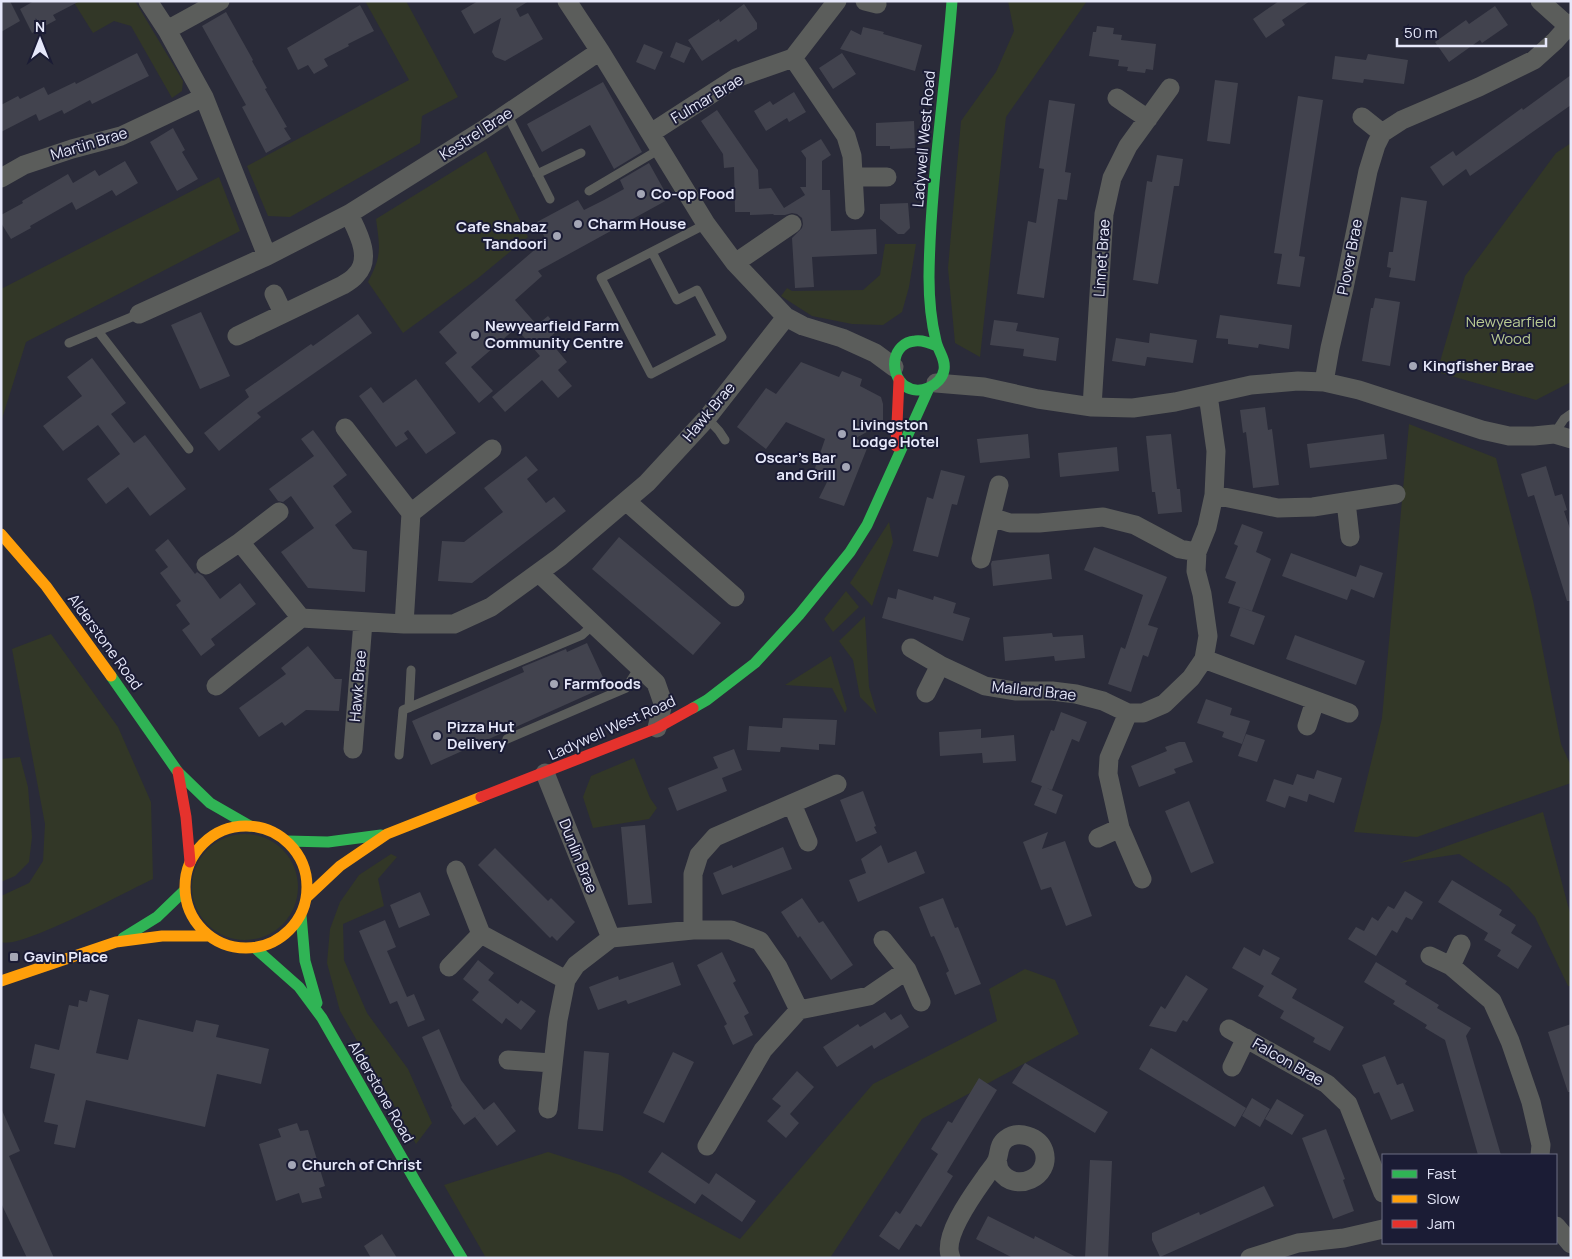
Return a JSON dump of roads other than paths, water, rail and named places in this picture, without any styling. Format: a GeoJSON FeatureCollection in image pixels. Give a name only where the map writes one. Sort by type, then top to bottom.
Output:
{"type":"FeatureCollection","features":[{"type":"Feature","properties":{"kind":"street"},"geometry":{"type":"LineString","coordinates":[[148,1],[167,30],[204,97],[267,256]]}},
{"type":"Feature","properties":{"kind":"street"},"geometry":{"type":"LineString","coordinates":[[167,30],[220,1]]}},
{"type":"Feature","properties":{"kind":"street"},"geometry":{"type":"LineString","coordinates":[[567,1],[600,51],[706,224],[735,263],[786,317],[803,326],[842,338],[875,353],[896,373],[905,386],[912,390],[933,386],[984,387],[1038,399],[1092,407],[1134,408],[1208,395],[1251,385],[1324,382],[1359,390],[1482,430],[1509,436],[1562,436]]}},
{"type":"Feature","properties":{"kind":"street"},"geometry":{"type":"LineString","coordinates":[[837,1],[793,58],[846,136],[852,156],[855,210]]}},
{"type":"Feature","properties":{"kind":"street","name":"Ladywell West Road"},"geometry":{"type":"LineString","coordinates":[[307,897],[340,866],[387,834],[657,728],[707,700],[755,664],[799,616],[850,552],[867,525],[933,386],[943,374],[943,357],[937,346],[929,279],[941,111],[952,1]]}},
{"type":"Feature","properties":{"kind":"street"},"geometry":{"type":"LineString","coordinates":[[1362,117],[1382,133],[1402,120],[1479,87],[1534,60],[1569,24],[1540,1]]}},
{"type":"Feature","properties":{"kind":"street","name":"Kestrel Brae"},"geometry":{"type":"LineString","coordinates":[[139,314],[267,256],[349,214],[507,114],[600,51]]}},
{"type":"Feature","properties":{"kind":"street","name":"Fulmar Brae"},"geometry":{"type":"LineString","coordinates":[[656,141],[736,78],[793,58]]}},
{"type":"Feature","properties":{"kind":"street","name":"Linnet Brae"},"geometry":{"type":"LineString","coordinates":[[1092,407],[1104,214],[1112,178],[1128,146],[1170,88]]}},
{"type":"Feature","properties":{"kind":"street","name":"Martin Brae"},"geometry":{"type":"LineString","coordinates":[[1,178],[24,165],[121,136],[204,97]]}},
{"type":"Feature","properties":{"kind":"street"},"geometry":{"type":"LineString","coordinates":[[1117,98],[1148,119]]}},
{"type":"Feature","properties":{"kind":"street","name":"Plover Brae"},"geometry":{"type":"LineString","coordinates":[[1324,382],[1368,171],[1376,144],[1382,133]]}},
{"type":"Feature","properties":{"kind":"street"},"geometry":{"type":"LineString","coordinates":[[854,177],[887,177]]}},
{"type":"Feature","properties":{"kind":"street"},"geometry":{"type":"LineString","coordinates":[[237,336],[344,285],[358,274],[364,258],[361,241],[349,214]]}},
{"type":"Feature","properties":{"kind":"street"},"geometry":{"type":"LineString","coordinates":[[735,263],[792,224]]}},
{"type":"Feature","properties":{"kind":"street","name":"Ladywell West Road"},"geometry":{"type":"LineString","coordinates":[[920,312],[929,279]]}},
{"type":"Feature","properties":{"kind":"street"},"geometry":{"type":"LineString","coordinates":[[274,294],[283,313]]}},
{"type":"Feature","properties":{"kind":"street","name":"Hawk Brae"},"geometry":{"type":"LineString","coordinates":[[301,618],[404,624],[454,624],[491,608],[539,573],[626,502],[662,467],[707,418],[786,317]]}},
{"type":"Feature","properties":{"kind":"street","name":"Ladywell West Road"},"geometry":{"type":"LineString","coordinates":[[894,469],[898,428],[894,359],[914,327]]}},
{"type":"Feature","properties":{"kind":"street"},"geometry":{"type":"LineString","coordinates":[[842,338],[905,344],[918,339],[928,341],[937,346]]}},
{"type":"Feature","properties":{"kind":"street"},"geometry":{"type":"LineString","coordinates":[[944,364],[963,377],[984,387]]}},
{"type":"Feature","properties":{"kind":"street"},"geometry":{"type":"LineString","coordinates":[[1142,879],[1120,828],[1108,774],[1109,758],[1128,713],[1143,713],[1164,704],[1191,678],[1204,659],[1208,636],[1202,594],[1196,571],[1197,552],[1207,527],[1214,495],[1216,451],[1208,395]]}},
{"type":"Feature","properties":{"kind":"street"},"geometry":{"type":"LineString","coordinates":[[345,428],[411,513],[404,624]]}},
{"type":"Feature","properties":{"kind":"street"},"geometry":{"type":"LineString","coordinates":[[411,513],[492,449]]}},
{"type":"Feature","properties":{"kind":"street"},"geometry":{"type":"LineString","coordinates":[[981,559],[999,485]]}},
{"type":"Feature","properties":{"kind":"street"},"geometry":{"type":"LineString","coordinates":[[1214,495],[1278,508],[1313,507],[1396,494]]}},
{"type":"Feature","properties":{"kind":"street"},"geometry":{"type":"LineString","coordinates":[[626,502],[735,597]]}},
{"type":"Feature","properties":{"kind":"street"},"geometry":{"type":"LineString","coordinates":[[1346,502],[1350,537]]}},
{"type":"Feature","properties":{"kind":"street"},"geometry":{"type":"LineString","coordinates":[[206,565],[279,512]]}},
{"type":"Feature","properties":{"kind":"street"},"geometry":{"type":"LineString","coordinates":[[991,517],[1010,523],[1039,523],[1103,517],[1135,525],[1180,549],[1197,552]]}},
{"type":"Feature","properties":{"kind":"street","name":"Alderstone Road"},"geometry":{"type":"LineString","coordinates":[[1,534],[46,586],[78,629],[178,772],[210,803],[250,826]]}},
{"type":"Feature","properties":{"kind":"street"},"geometry":{"type":"LineString","coordinates":[[216,686],[301,618],[240,542]]}},
{"type":"Feature","properties":{"kind":"street"},"geometry":{"type":"LineString","coordinates":[[539,573],[656,683],[663,703],[657,728]]}},
{"type":"Feature","properties":{"kind":"street","name":"Hawk Brae"},"geometry":{"type":"LineString","coordinates":[[353,749],[363,622]]}},
{"type":"Feature","properties":{"kind":"street","name":"Mallard Brae"},"geometry":{"type":"LineString","coordinates":[[911,648],[940,666],[984,686],[1015,691],[1052,691],[1076,694],[1103,701],[1128,713]]}},
{"type":"Feature","properties":{"kind":"street"},"geometry":{"type":"LineString","coordinates":[[1204,659],[1349,712]]}},
{"type":"Feature","properties":{"kind":"street"},"geometry":{"type":"LineString","coordinates":[[926,693],[940,666]]}},
{"type":"Feature","properties":{"kind":"street"},"geometry":{"type":"LineString","coordinates":[[1307,726],[1315,701]]}},
{"type":"Feature","properties":{"kind":"street","name":"Alderstone Road"},"geometry":{"type":"LineString","coordinates":[[178,772],[186,817],[190,862]]}},
{"type":"Feature","properties":{"kind":"street","name":"Dunlin Brae"},"geometry":{"type":"LineString","coordinates":[[546,773],[611,938]]}},
{"type":"Feature","properties":{"kind":"street"},"geometry":{"type":"LineString","coordinates":[[693,930],[693,874],[699,855],[715,838],[836,784]]}},
{"type":"Feature","properties":{"kind":"street"},"geometry":{"type":"LineString","coordinates":[[792,804],[808,842]]}},
{"type":"Feature","properties":{"kind":"street"},"geometry":{"type":"LineString","coordinates":[[250,826],[270,830],[287,841],[300,857],[307,876],[307,897],[301,915],[290,931],[274,943],[255,948],[230,947],[208,936],[191,916],[184,891],[185,876],[190,862],[204,842],[226,829],[250,826]]}},
{"type":"Feature","properties":{"kind":"street"},"geometry":{"type":"LineString","coordinates":[[1098,838],[1120,828]]}},
{"type":"Feature","properties":{"kind":"street","name":"Ladywell West Road"},"geometry":{"type":"LineString","coordinates":[[287,841],[328,842],[387,834]]}},
{"type":"Feature","properties":{"kind":"street"},"geometry":{"type":"LineString","coordinates":[[456,870],[482,934],[566,980]]}},
{"type":"Feature","properties":{"kind":"street"},"geometry":{"type":"LineString","coordinates":[[116,942],[158,917],[184,891]]}},
{"type":"Feature","properties":{"kind":"street","name":"Alderstone Road"},"geometry":{"type":"LineString","coordinates":[[301,915],[305,961],[322,1018]]}},
{"type":"Feature","properties":{"kind":"street"},"geometry":{"type":"LineString","coordinates":[[548,1108],[558,1020],[566,980],[576,965],[611,938],[693,930],[731,930],[760,941],[778,967],[799,1010]]}},
{"type":"Feature","properties":{"kind":"street"},"geometry":{"type":"LineString","coordinates":[[449,967],[482,934]]}},
{"type":"Feature","properties":{"kind":"street"},"geometry":{"type":"LineString","coordinates":[[1,981],[116,942],[162,936],[208,936]]}},
{"type":"Feature","properties":{"kind":"street"},"geometry":{"type":"LineString","coordinates":[[883,940],[907,970],[921,1002]]}},
{"type":"Feature","properties":{"kind":"street"},"geometry":{"type":"LineString","coordinates":[[1451,966],[1461,944]]}},
{"type":"Feature","properties":{"kind":"street","name":"Alderstone Road"},"geometry":{"type":"LineString","coordinates":[[255,948],[299,987],[322,1018],[417,1184],[462,1258]]}},
{"type":"Feature","properties":{"kind":"street"},"geometry":{"type":"LineString","coordinates":[[1430,956],[1451,966],[1492,1001],[1510,1041],[1531,1102],[1541,1145],[1540,1154]]}},
{"type":"Feature","properties":{"kind":"street"},"geometry":{"type":"LineString","coordinates":[[707,1146],[763,1050],[799,1010],[869,996],[907,970]]}},
{"type":"Feature","properties":{"kind":"street","name":"Falcon Brae"},"geometry":{"type":"LineString","coordinates":[[1229,1029],[1327,1084],[1348,1104],[1382,1190]]}},
{"type":"Feature","properties":{"kind":"street","name":"Falcon Brae"},"geometry":{"type":"LineString","coordinates":[[1232,1068],[1246,1038]]}},
{"type":"Feature","properties":{"kind":"street"},"geometry":{"type":"LineString","coordinates":[[508,1060],[552,1063]]}},
{"type":"Feature","properties":{"kind":"street"},"geometry":{"type":"LineString","coordinates":[[951,1258],[949,1244],[951,1235],[968,1202],[997,1160]]}},
{"type":"Feature","properties":{"kind":"street"},"geometry":{"type":"LineString","coordinates":[[1557,1227],[1571,1244]]}},
{"type":"Feature","properties":{"kind":"street"},"geometry":{"type":"LineString","coordinates":[[1250,1258],[1298,1243],[1344,1238],[1382,1229]]}},
{"type":"Feature","properties":{"kind":"lane"},"geometry":{"type":"LineString","coordinates":[[507,114],[550,199]]}},
{"type":"Feature","properties":{"kind":"lane"},"geometry":{"type":"LineString","coordinates":[[589,191],[656,141]]}},
{"type":"Feature","properties":{"kind":"lane"},"geometry":{"type":"LineString","coordinates":[[537,174],[581,152]]}},
{"type":"Feature","properties":{"kind":"lane"},"geometry":{"type":"LineString","coordinates":[[652,252],[677,300],[697,290],[722,337],[651,374],[601,278],[706,224]]}},
{"type":"Feature","properties":{"kind":"lane"},"geometry":{"type":"LineString","coordinates":[[69,343],[139,314]]}},
{"type":"Feature","properties":{"kind":"lane"},"geometry":{"type":"LineString","coordinates":[[98,331],[189,449]]}},
{"type":"Feature","properties":{"kind":"lane"},"geometry":{"type":"LineString","coordinates":[[1562,436],[1564,419],[1571,414]]}},
{"type":"Feature","properties":{"kind":"lane"},"geometry":{"type":"LineString","coordinates":[[707,418],[719,430],[725,440]]}},
{"type":"Feature","properties":{"kind":"lane"},"geometry":{"type":"LineString","coordinates":[[399,755],[403,710],[582,635],[594,624]]}},
{"type":"Feature","properties":{"kind":"lane"},"geometry":{"type":"LineString","coordinates":[[507,739],[626,688],[639,667]]}},
{"type":"Feature","properties":{"kind":"lane"},"geometry":{"type":"LineString","coordinates":[[409,708],[411,670]]}},
{"type":"Feature","properties":{"kind":"place","name":"Co-op Food"},"geometry":{"type":"Point","coordinates":[641,194]}},
{"type":"Feature","properties":{"kind":"place","name":"Charm House"},"geometry":{"type":"Point","coordinates":[578,224]}},
{"type":"Feature","properties":{"kind":"place","name":"Cafe Shabaz Tandoori"},"geometry":{"type":"Point","coordinates":[557,236]}},
{"type":"Feature","properties":{"kind":"place","name":"Newyearfield Farm Community Centre"},"geometry":{"type":"Point","coordinates":[475,335]}},
{"type":"Feature","properties":{"kind":"place","name":"Kingfisher Brae"},"geometry":{"type":"Point","coordinates":[1413,366]}},
{"type":"Feature","properties":{"kind":"place","name":"Livingston Lodge Hotel"},"geometry":{"type":"Point","coordinates":[842,434]}},
{"type":"Feature","properties":{"kind":"place","name":"Oscar's Bar and Grill"},"geometry":{"type":"Point","coordinates":[846,467]}},
{"type":"Feature","properties":{"kind":"place","name":"Farmfoods"},"geometry":{"type":"Point","coordinates":[554,684]}},
{"type":"Feature","properties":{"kind":"place","name":"Pizza Hut Delivery"},"geometry":{"type":"Point","coordinates":[437,736]}},
{"type":"Feature","properties":{"kind":"place","name":"Gavin Place"},"geometry":{"type":"Point","coordinates":[14,957]}},
{"type":"Feature","properties":{"kind":"place","name":"Church of Christ"},"geometry":{"type":"Point","coordinates":[292,1165]}},
{"type":"Feature","properties":{"kind":"park label","name":"Newyearfield Wood"},"geometry":{"type":"Point","coordinates":[1511,330]}}]}
